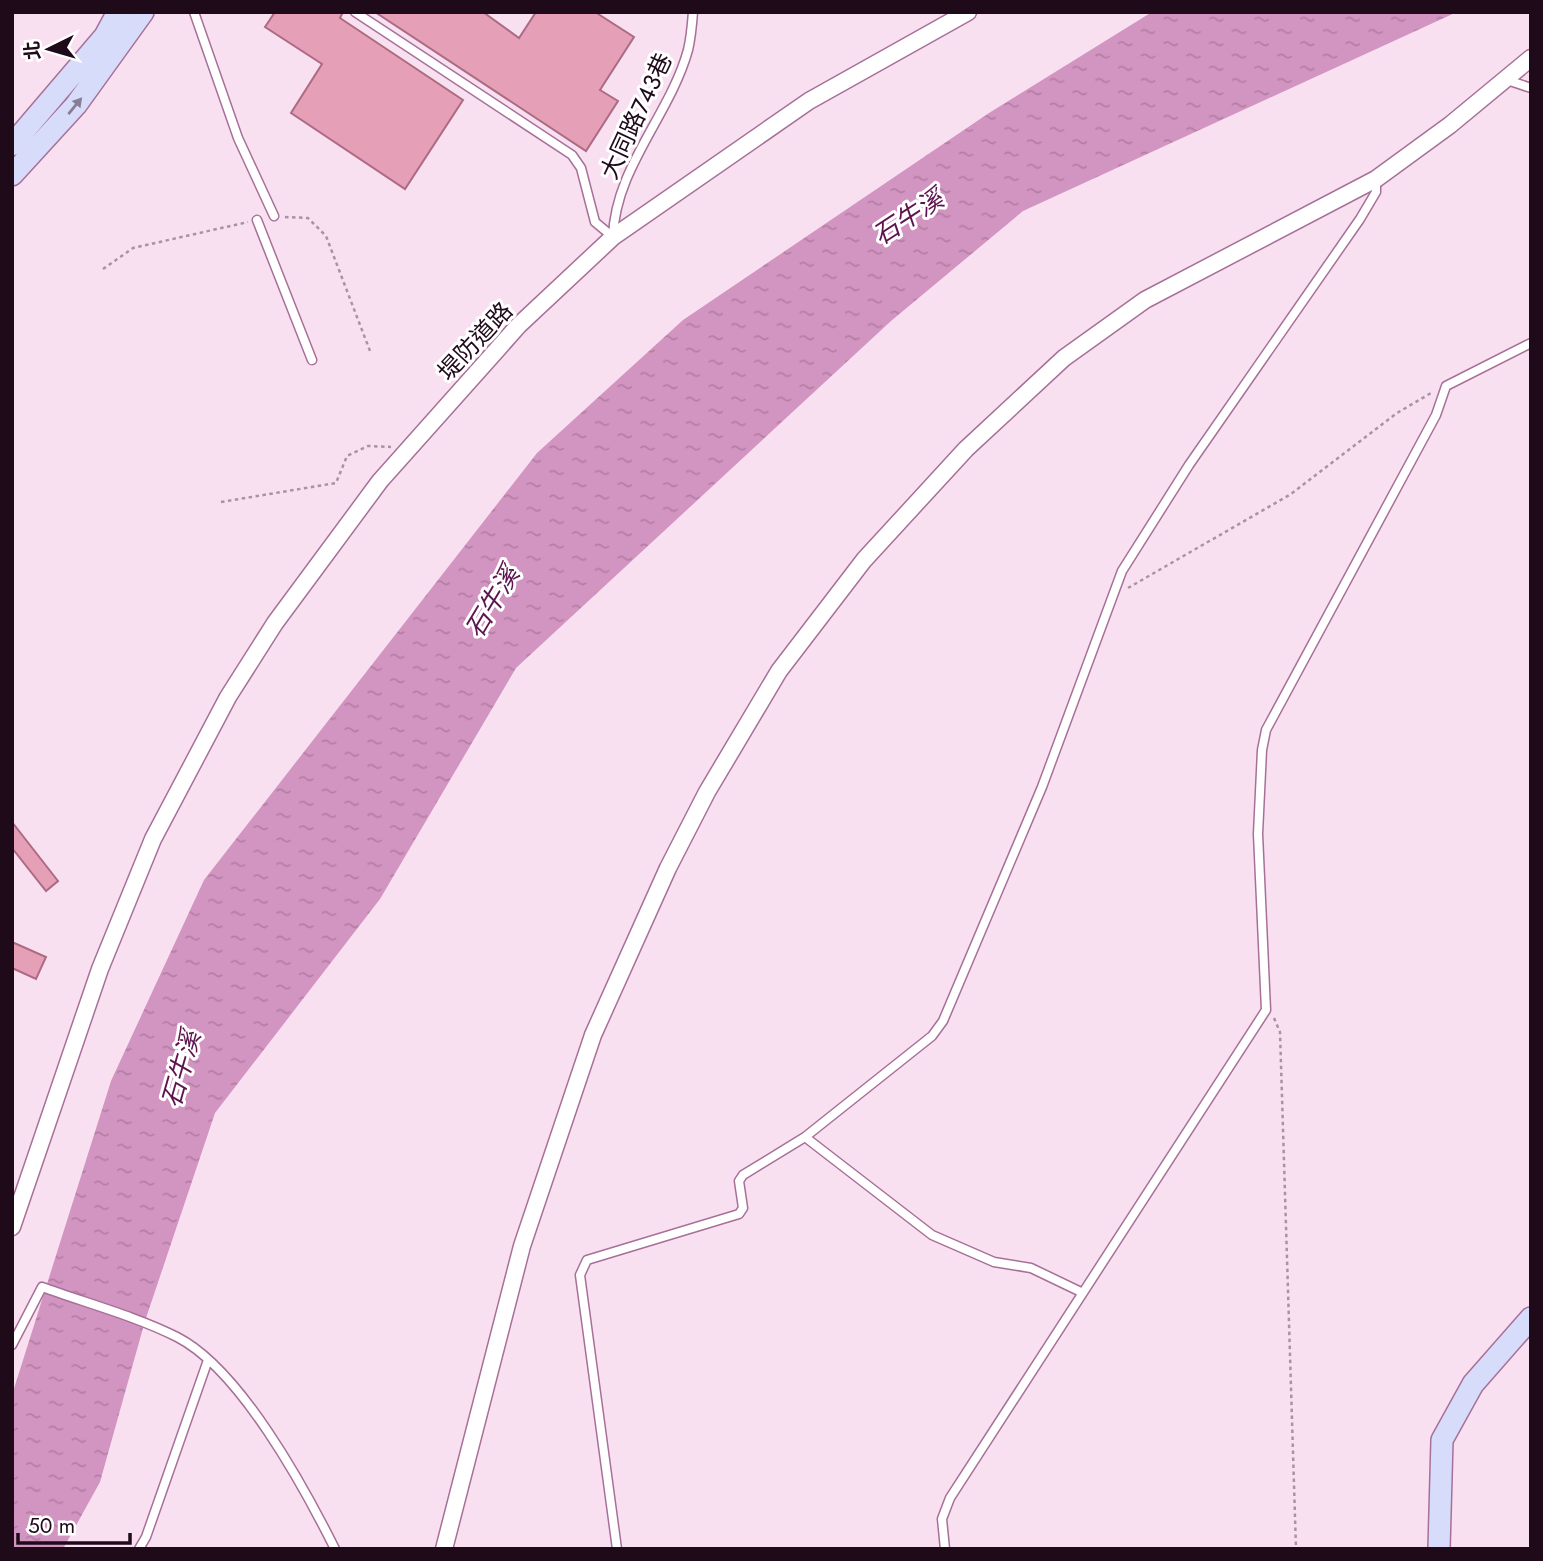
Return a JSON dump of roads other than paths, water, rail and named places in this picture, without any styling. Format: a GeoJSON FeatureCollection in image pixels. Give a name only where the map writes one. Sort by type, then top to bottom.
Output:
{"type":"FeatureCollection","features":[{"type":"Feature","properties":{"kind":"main road"},"geometry":{"type":"LineString","coordinates":[[12,175],[25,136],[105,36],[118,12]]}},
{"type":"Feature","properties":{"kind":"main road"},"geometry":{"type":"LineString","coordinates":[[25,136],[107,65],[143,12]]}},
{"type":"Feature","properties":{"kind":"main road"},"geometry":{"type":"LineString","coordinates":[[1439,1549],[1442,1440],[1473,1384],[1531,1318]]}},
{"type":"Feature","properties":{"kind":"street","name":"堤防道路"},"geometry":{"type":"LineString","coordinates":[[12,1227],[100,969],[153,839],[228,697],[275,623],[408,448],[519,325],[613,237],[809,101],[968,12]]}},
{"type":"Feature","properties":{"kind":"street"},"geometry":{"type":"LineString","coordinates":[[444,1549],[522,1246],[593,1035],[668,868],[707,792],[779,671],[864,560],[966,449],[1065,358],[1145,300],[1376,179],[1507,80],[1531,58]]}},
{"type":"Feature","properties":{"kind":"lane"},"geometry":{"type":"LineString","coordinates":[[194,12],[238,138],[274,216]]}},
{"type":"Feature","properties":{"kind":"lane"},"geometry":{"type":"LineString","coordinates":[[355,12],[572,155],[581,168],[595,222],[613,237]]}},
{"type":"Feature","properties":{"kind":"lane","name":"大同路743巷"},"geometry":{"type":"LineString","coordinates":[[613,237],[614,214],[622,189],[688,49],[693,12]]}},
{"type":"Feature","properties":{"kind":"lane"},"geometry":{"type":"LineString","coordinates":[[1507,80],[1531,88]]}},
{"type":"Feature","properties":{"kind":"lane"},"geometry":{"type":"LineString","coordinates":[[617,1549],[580,1275],[582,1266],[587,1260],[739,1214],[743,1208],[739,1181],[743,1175],[804,1137],[932,1036],[943,1021],[1042,787],[1122,571],[1189,465],[1360,219],[1376,192],[1376,179]]}},
{"type":"Feature","properties":{"kind":"lane"},"geometry":{"type":"LineString","coordinates":[[257,220],[312,360]]}},
{"type":"Feature","properties":{"kind":"lane"},"geometry":{"type":"LineString","coordinates":[[945,1549],[942,1519],[950,1498],[1266,1010],[1258,834],[1262,750],[1266,730],[1436,415],[1446,386],[1531,343]]}},
{"type":"Feature","properties":{"kind":"lane"},"geometry":{"type":"LineString","coordinates":[[804,1137],[932,1235],[993,1262],[1031,1268],[1081,1292]]}},
{"type":"Feature","properties":{"kind":"lane"},"geometry":{"type":"LineString","coordinates":[[12,1345],[42,1287],[178,1338],[208,1360],[254,1411],[308,1494],[335,1549]]}},
{"type":"Feature","properties":{"kind":"lane"},"geometry":{"type":"LineString","coordinates":[[139,1549],[146,1537],[208,1360]]}},
{"type":"Feature","properties":{"kind":"water","name":"石牛溪"},"geometry":{"type":"Polygon","coordinates":[[[1152,12],[1457,12],[1023,211],[891,321],[516,668],[380,899],[215,1113],[145,1321],[100,1482],[63,1549],[12,1549],[12,1395],[111,1081],[204,880],[537,453],[683,320],[989,113],[1152,12]]]}}]}
